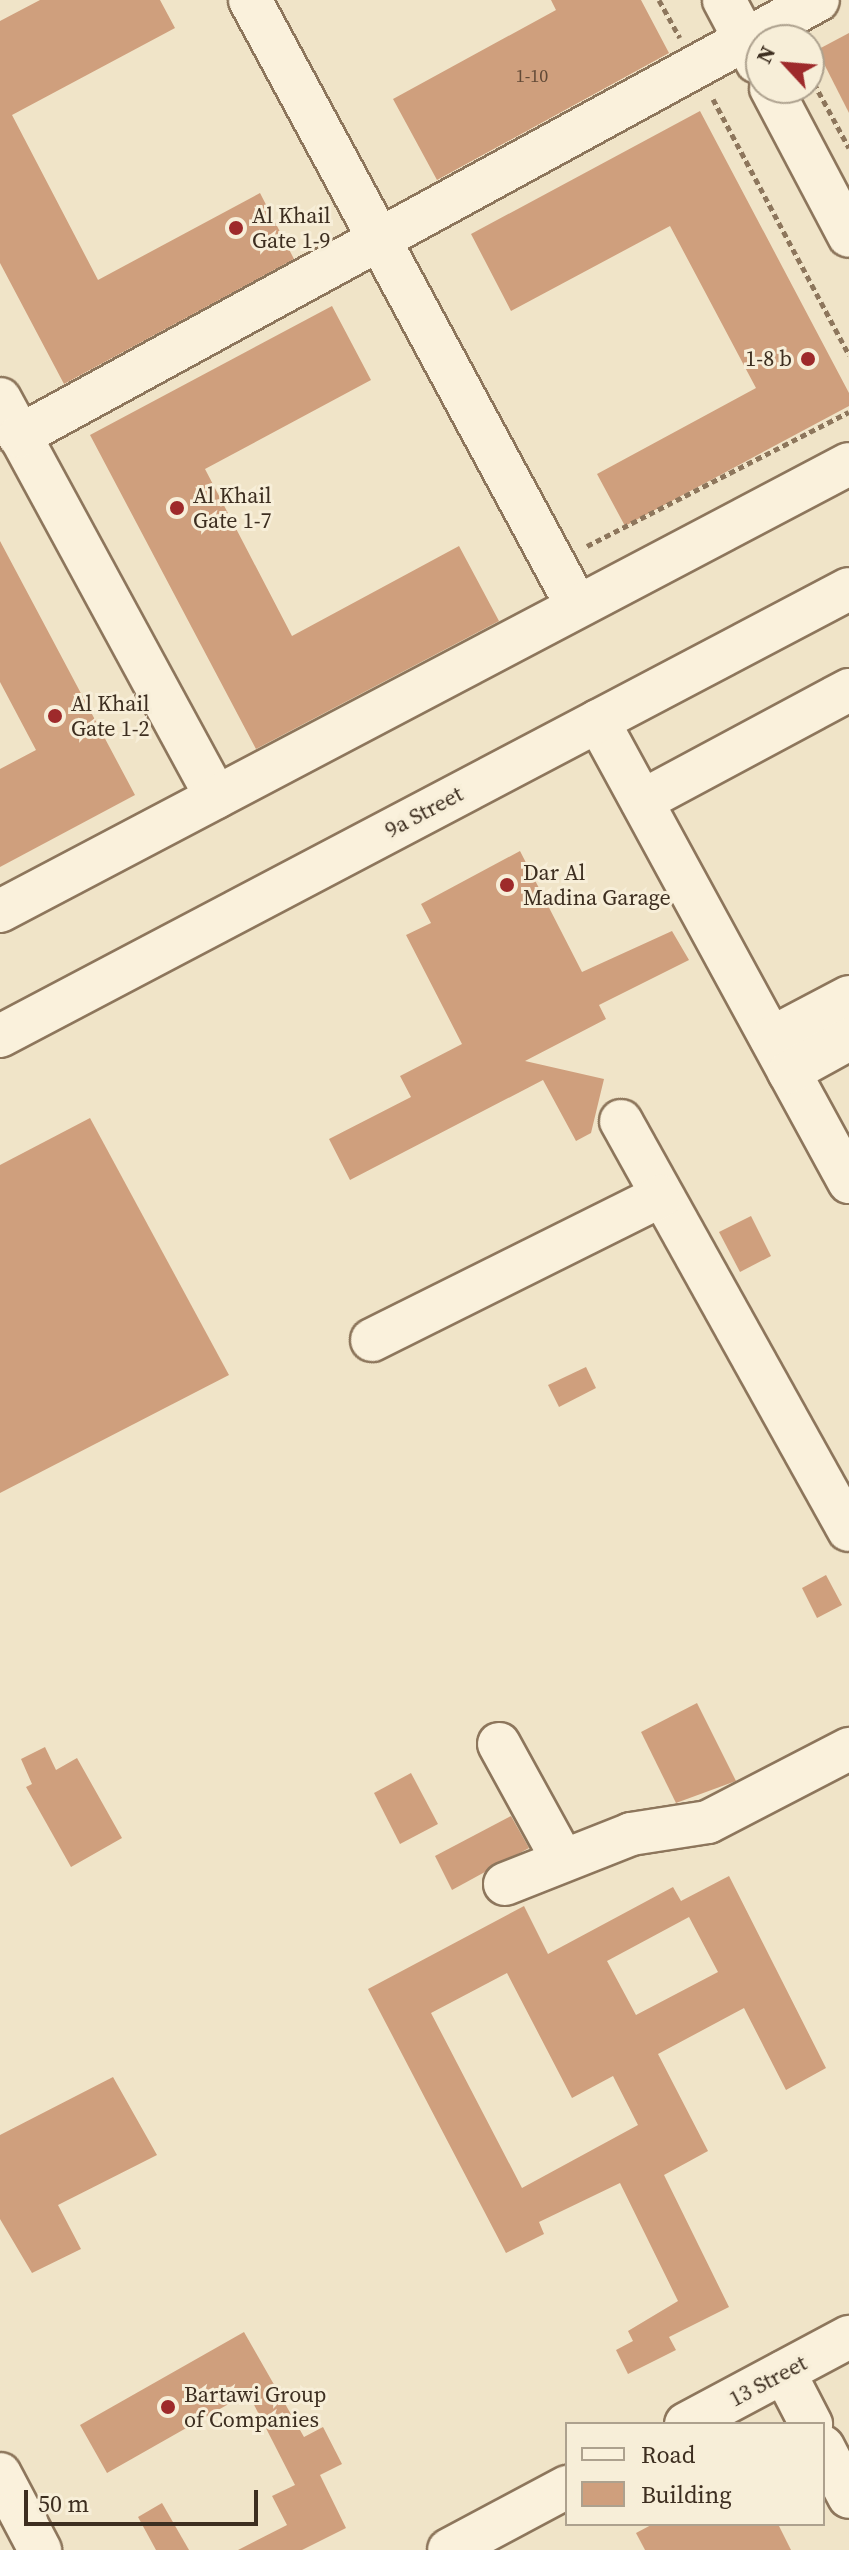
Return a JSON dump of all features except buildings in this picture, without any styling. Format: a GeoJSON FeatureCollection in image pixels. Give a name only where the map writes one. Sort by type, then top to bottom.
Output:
{"type":"FeatureCollection","features":[{"type":"Feature","properties":{"kind":"street"},"geometry":{"type":"LineString","coordinates":[[724,0],[745,39]]}},
{"type":"Feature","properties":{"kind":"street"},"geometry":{"type":"LineString","coordinates":[[789,24],[818,0]]}},
{"type":"Feature","properties":{"kind":"street"},"geometry":{"type":"LineString","coordinates":[[252,4],[577,606]]}},
{"type":"Feature","properties":{"kind":"street"},"geometry":{"type":"LineString","coordinates":[[216,797],[7,417],[380,240],[695,66],[745,56]]}},
{"type":"Feature","properties":{"kind":"street"},"geometry":{"type":"LineString","coordinates":[[779,104],[849,236]]}},
{"type":"Feature","properties":{"kind":"street"},"geometry":{"type":"LineString","coordinates":[[0,911],[849,464]]}},
{"type":"Feature","properties":{"kind":"street","name":"9a Street"},"geometry":{"type":"LineString","coordinates":[[0,1036],[849,589]]}},
{"type":"Feature","properties":{"kind":"street"},"geometry":{"type":"LineString","coordinates":[[642,801],[849,690]]}},
{"type":"Feature","properties":{"kind":"street"},"geometry":{"type":"LineString","coordinates":[[598,721],[849,1182]]}},
{"type":"Feature","properties":{"kind":"street"},"geometry":{"type":"LineString","coordinates":[[780,1055],[849,997]]}},
{"type":"Feature","properties":{"kind":"street"},"geometry":{"type":"LineString","coordinates":[[780,1055],[849,1039]]}},
{"type":"Feature","properties":{"kind":"street"},"geometry":{"type":"LineString","coordinates":[[621,1121],[849,1530]]}},
{"type":"Feature","properties":{"kind":"street"},"geometry":{"type":"LineString","coordinates":[[372,1340],[661,1196]]}},
{"type":"Feature","properties":{"kind":"street"},"geometry":{"type":"LineString","coordinates":[[499,1744],[561,1857]]}},
{"type":"Feature","properties":{"kind":"street"},"geometry":{"type":"LineString","coordinates":[[505,1884],[561,1857],[645,1830],[708,1822],[849,1749]]}},
{"type":"Feature","properties":{"kind":"street","name":"13 Street"},"geometry":{"type":"LineString","coordinates":[[690,2422],[849,2337]]}},
{"type":"Feature","properties":{"kind":"street"},"geometry":{"type":"LineString","coordinates":[[784,2372],[810,2422]]}},
{"type":"Feature","properties":{"kind":"street"},"geometry":{"type":"LineString","coordinates":[[825,2451],[849,2497]]}},
{"type":"Feature","properties":{"kind":"street"},"geometry":{"type":"LineString","coordinates":[[0,2474],[40,2550]]}},
{"type":"Feature","properties":{"kind":"street"},"geometry":{"type":"LineString","coordinates":[[449,2550],[565,2488]]}},
{"type":"Feature","properties":{"kind":"path"},"geometry":{"type":"LineString","coordinates":[[659,0],[849,355]]}},
{"type":"Feature","properties":{"kind":"path"},"geometry":{"type":"LineString","coordinates":[[825,104],[849,148]]}},
{"type":"Feature","properties":{"kind":"path"},"geometry":{"type":"LineString","coordinates":[[581,534],[587,547],[849,412]]}},
{"type":"Feature","properties":{"kind":"place","name":"Al Khail Gate 1-9"},"geometry":{"type":"Point","coordinates":[236,228]}},
{"type":"Feature","properties":{"kind":"place","name":"1-8 b"},"geometry":{"type":"Point","coordinates":[808,359]}},
{"type":"Feature","properties":{"kind":"place","name":"Al Khail Gate 1-7"},"geometry":{"type":"Point","coordinates":[177,508]}},
{"type":"Feature","properties":{"kind":"place","name":"Al Khail Gate 1-2"},"geometry":{"type":"Point","coordinates":[55,716]}},
{"type":"Feature","properties":{"kind":"place","name":"Dar Al Madina Garage"},"geometry":{"type":"Point","coordinates":[507,885]}},
{"type":"Feature","properties":{"kind":"place","name":"Bartawi Group of Companies"},"geometry":{"type":"Point","coordinates":[168,2407]}}]}
